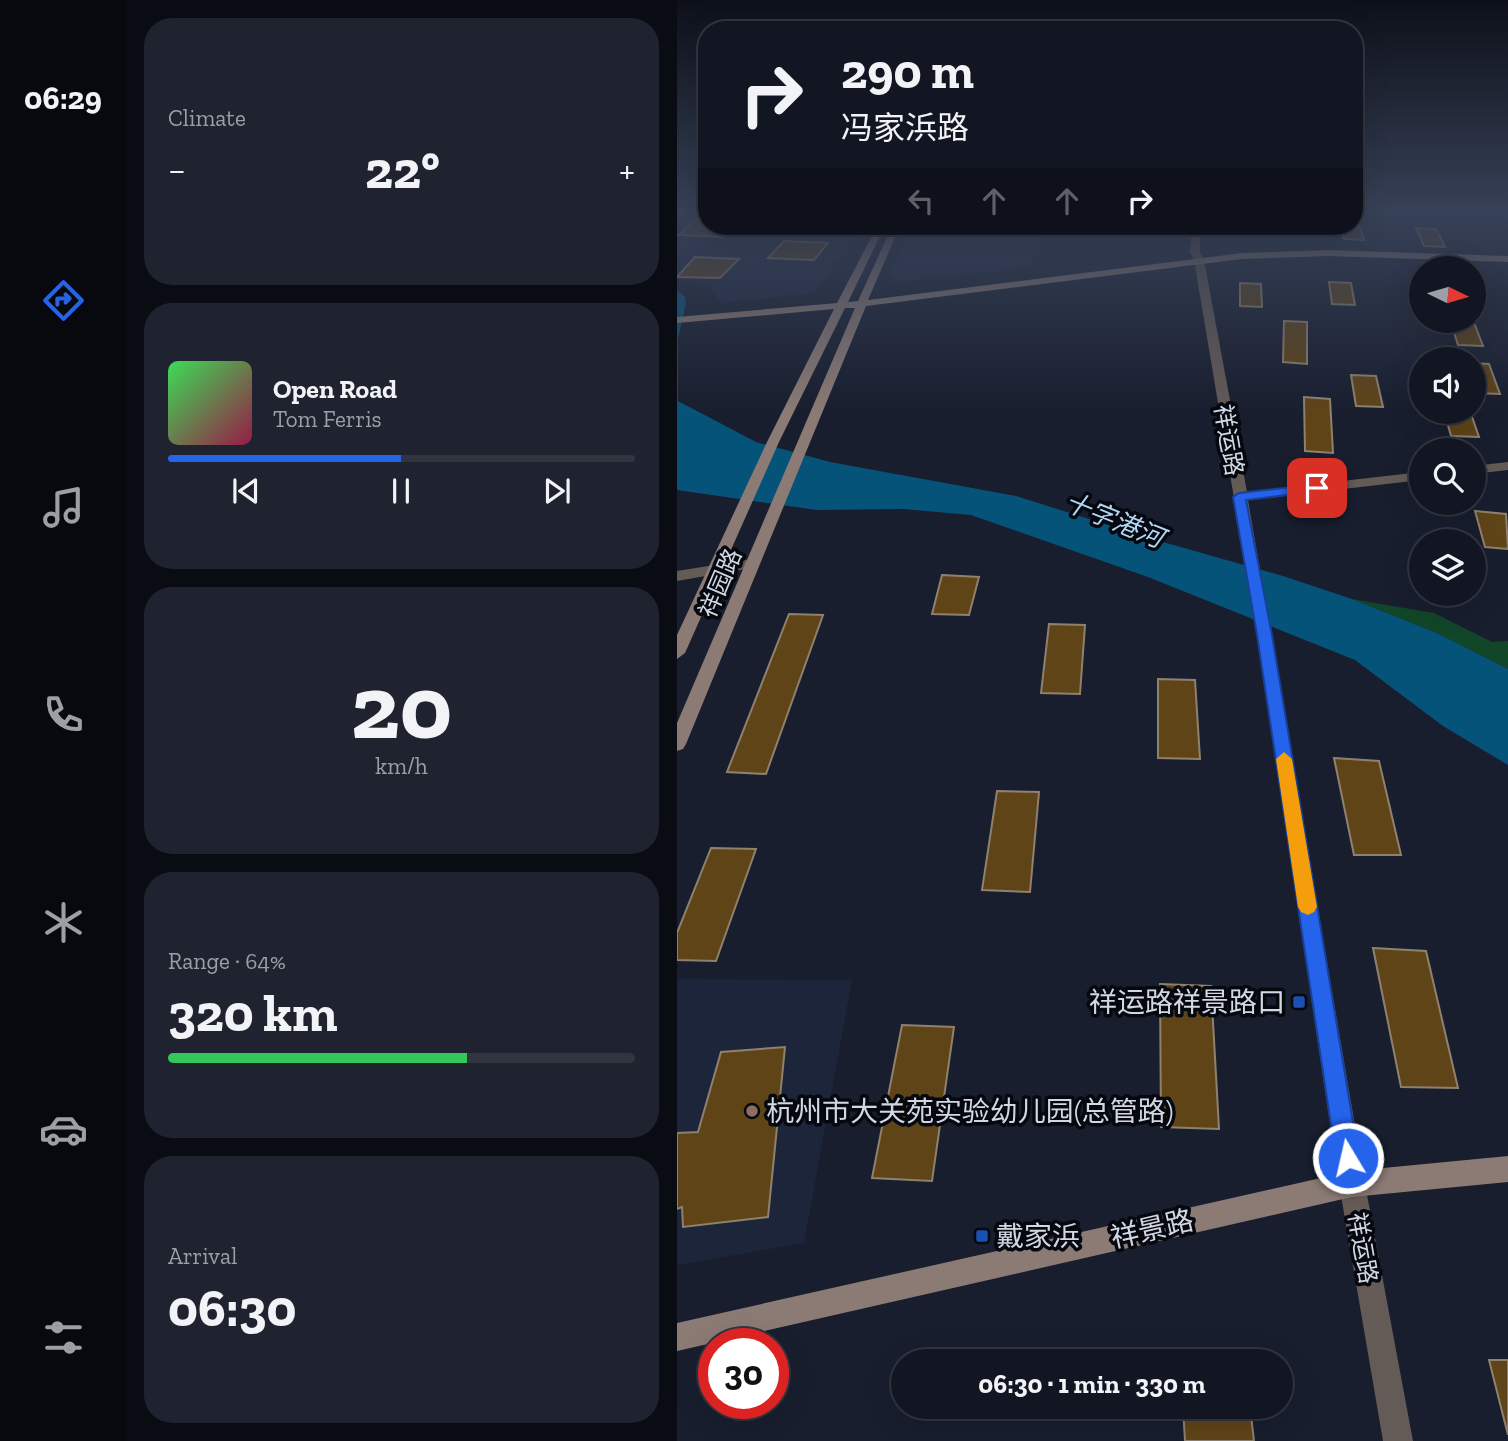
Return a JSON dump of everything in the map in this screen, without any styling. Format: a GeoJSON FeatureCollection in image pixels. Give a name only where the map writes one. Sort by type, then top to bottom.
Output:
{"type":"FeatureCollection","features":[{"type":"Feature","properties":{"kind":"street"},"geometry":{"type":"LineString","coordinates":[[841,302],[853,279]]}},
{"type":"Feature","properties":{"kind":"street"},"geometry":{"type":"LineString","coordinates":[[864,300],[871,279]]}},
{"type":"Feature","properties":{"kind":"street"},"geometry":{"type":"LineString","coordinates":[[677,320],[691,315],[864,300],[1021,279]]}},
{"type":"Feature","properties":{"kind":"street","name":"祥运路"},"geometry":{"type":"LineString","coordinates":[[1201,279],[1251,557],[1352,1184],[1398,1441]]}},
{"type":"Feature","properties":{"kind":"street","name":"祥园路"},"geometry":{"type":"LineString","coordinates":[[677,744],[864,300]]}},
{"type":"Feature","properties":{"kind":"street","name":"祥园路"},"geometry":{"type":"LineString","coordinates":[[677,653],[773,442],[841,302]]}},
{"type":"Feature","properties":{"kind":"street"},"geometry":{"type":"LineString","coordinates":[[677,312],[691,315]]}},
{"type":"Feature","properties":{"kind":"street"},"geometry":{"type":"LineString","coordinates":[[1486,469],[1508,466]]}},
{"type":"Feature","properties":{"kind":"street"},"geometry":{"type":"LineString","coordinates":[[1239,497],[1409,477]]}},
{"type":"Feature","properties":{"kind":"street"},"geometry":{"type":"LineString","coordinates":[[677,576],[752,564]]}},
{"type":"Feature","properties":{"kind":"street","name":"祥景路"},"geometry":{"type":"LineString","coordinates":[[677,1337],[1352,1184],[1508,1169]]}},
{"type":"Feature","properties":{"kind":"shaded area"},"geometry":{"type":"Polygon","coordinates":[[[678,279],[824,279],[814,293],[721,303],[709,285],[678,279]]]}},
{"type":"Feature","properties":{"kind":"shaded area"},"geometry":{"type":"Polygon","coordinates":[[[891,279],[920,279],[897,282],[891,279]]]}},
{"type":"Feature","properties":{"kind":"shaded area","name":"杭州市大关苑实验幼儿园(总管路)"},"geometry":{"type":"Polygon","coordinates":[[[677,979],[852,980],[804,1243],[677,1265],[677,979]]]}},
{"type":"Feature","properties":{"kind":"green space"},"geometry":{"type":"Polygon","coordinates":[[[1352,599],[1434,613],[1492,642],[1508,641],[1508,669],[1437,633],[1352,599]]]}},
{"type":"Feature","properties":{"kind":"water"},"geometry":{"type":"Polygon","coordinates":[[[677,290],[685,297],[686,302],[678,339],[678,401],[756,442],[830,462],[1016,496],[1283,576],[1352,599],[1437,633],[1508,669],[1508,765],[1443,726],[1355,660],[1148,577],[971,515],[903,509],[817,510],[677,490],[677,290]]]}},
{"type":"Feature","properties":{"kind":"building"},"geometry":{"type":"Polygon","coordinates":[[[1329,282],[1351,283],[1355,305],[1332,304],[1329,282]]]}},
{"type":"Feature","properties":{"kind":"building"},"geometry":{"type":"Polygon","coordinates":[[[1240,283],[1261,284],[1262,307],[1240,306],[1240,283]]]}},
{"type":"Feature","properties":{"kind":"building"},"geometry":{"type":"Polygon","coordinates":[[[1284,321],[1307,322],[1307,364],[1283,362],[1284,321]]]}},
{"type":"Feature","properties":{"kind":"building"},"geometry":{"type":"Polygon","coordinates":[[[1454,333],[1478,333],[1483,346],[1458,345],[1454,333]]]}},
{"type":"Feature","properties":{"kind":"building"},"geometry":{"type":"Polygon","coordinates":[[[1486,364],[1489,364],[1500,394],[1486,393],[1486,364]]]}},
{"type":"Feature","properties":{"kind":"building"},"geometry":{"type":"Polygon","coordinates":[[[1351,375],[1376,376],[1383,407],[1356,406],[1351,375]]]}},
{"type":"Feature","properties":{"kind":"building"},"geometry":{"type":"Polygon","coordinates":[[[1304,397],[1330,399],[1333,453],[1305,451],[1304,397]]]}},
{"type":"Feature","properties":{"kind":"building"},"geometry":{"type":"Polygon","coordinates":[[[1448,424],[1474,424],[1479,437],[1451,436],[1448,424]]]}},
{"type":"Feature","properties":{"kind":"building"},"geometry":{"type":"Polygon","coordinates":[[[1486,512],[1506,514],[1508,549],[1486,547],[1486,529],[1480,529],[1476,515],[1486,515],[1486,512]]]}},
{"type":"Feature","properties":{"kind":"building"},"geometry":{"type":"Polygon","coordinates":[[[942,575],[979,577],[969,615],[932,614],[942,575]]]}},
{"type":"Feature","properties":{"kind":"building"},"geometry":{"type":"Polygon","coordinates":[[[789,614],[823,615],[766,774],[727,772],[789,614]]]}},
{"type":"Feature","properties":{"kind":"building"},"geometry":{"type":"Polygon","coordinates":[[[1049,624],[1085,625],[1080,694],[1041,693],[1049,624]]]}},
{"type":"Feature","properties":{"kind":"building"},"geometry":{"type":"Polygon","coordinates":[[[1158,679],[1195,680],[1200,759],[1158,758],[1158,679]]]}},
{"type":"Feature","properties":{"kind":"building"},"geometry":{"type":"Polygon","coordinates":[[[1334,758],[1379,761],[1401,855],[1354,855],[1334,758]]]}},
{"type":"Feature","properties":{"kind":"building"},"geometry":{"type":"Polygon","coordinates":[[[997,791],[1039,792],[1030,892],[982,890],[997,791]]]}},
{"type":"Feature","properties":{"kind":"building"},"geometry":{"type":"Polygon","coordinates":[[[711,848],[756,849],[716,961],[677,960],[677,933],[711,848]]]}},
{"type":"Feature","properties":{"kind":"building"},"geometry":{"type":"Polygon","coordinates":[[[1373,948],[1426,951],[1458,1088],[1401,1087],[1373,948]]]}},
{"type":"Feature","properties":{"kind":"building"},"geometry":{"type":"Polygon","coordinates":[[[1160,984],[1211,986],[1219,1129],[1161,1127],[1160,984]]]}},
{"type":"Feature","properties":{"kind":"building"},"geometry":{"type":"Polygon","coordinates":[[[902,1025],[954,1027],[932,1181],[872,1178],[902,1025]]]}},
{"type":"Feature","properties":{"kind":"building"},"geometry":{"type":"Polygon","coordinates":[[[785,1047],[768,1217],[683,1227],[682,1207],[677,1209],[677,1133],[698,1132],[721,1052],[785,1047]]]}},
{"type":"Feature","properties":{"kind":"building"},"geometry":{"type":"Polygon","coordinates":[[[1489,1360],[1508,1360],[1508,1435],[1489,1360]]]}},
{"type":"Feature","properties":{"kind":"building"},"geometry":{"type":"Polygon","coordinates":[[[1184,1419],[1251,1419],[1254,1441],[1185,1441],[1184,1419]]]}},
{"type":"Feature","properties":{"kind":"slow traffic"},"geometry":{"type":"LineString","coordinates":[[1284,759],[1308,907]]}},
{"type":"Feature","properties":{"kind":"place","name":"祥运路祥景路口"},"geometry":{"type":"Point","coordinates":[1299,1002]}},
{"type":"Feature","properties":{"kind":"place","name":"杭州市大关苑实验幼儿园(总管路)"},"geometry":{"type":"Point","coordinates":[752,1111]}},
{"type":"Feature","properties":{"kind":"place","name":"戴家浜"},"geometry":{"type":"Point","coordinates":[982,1236]}},
{"type":"Feature","properties":{"kind":"route"},"geometry":{"type":"LineString","coordinates":[[1317,488],[1239,497],[1264,635],[1348,1158]]}},
{"type":"Feature","properties":{"kind":"water label","name":"十字港河"},"geometry":{"type":"Point","coordinates":[1114,520]}}]}
